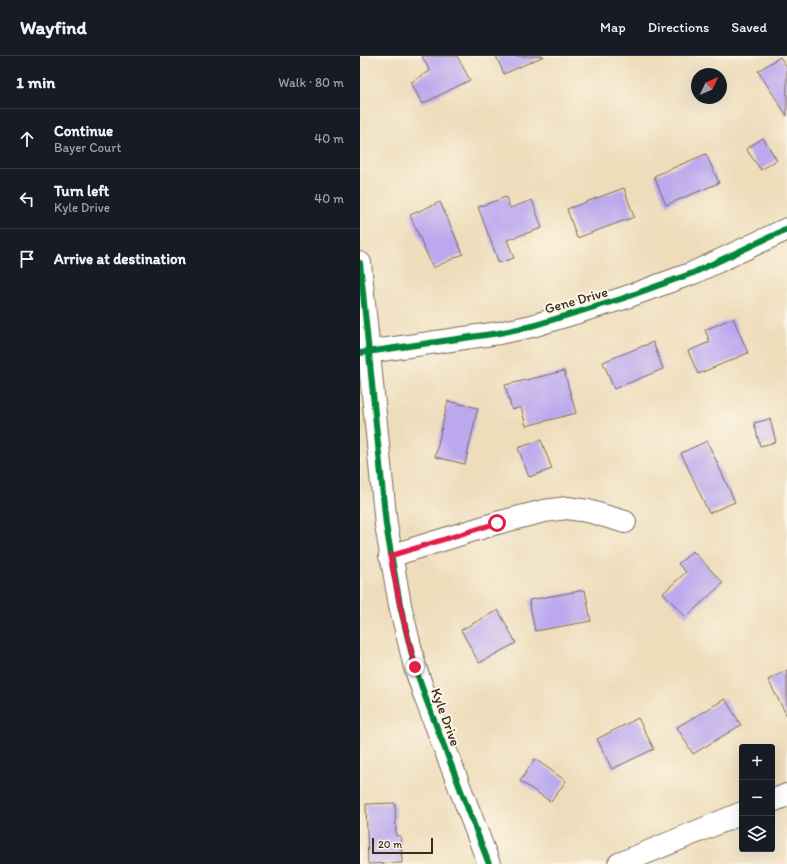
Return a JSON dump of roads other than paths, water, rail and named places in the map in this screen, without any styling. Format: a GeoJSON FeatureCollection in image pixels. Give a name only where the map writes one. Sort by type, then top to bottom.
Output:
{"type":"FeatureCollection","features":[{"type":"Feature","properties":{"kind":"street","name":"Gene Drive"},"geometry":{"type":"LineString","coordinates":[[364,352],[499,334],[546,322],[621,299],[693,273],[787,229]]}},
{"type":"Feature","properties":{"kind":"street","name":"Kyle Drive"},"geometry":{"type":"LineString","coordinates":[[360,263],[364,352],[390,556],[400,605],[415,667],[426,699],[490,864]]}},
{"type":"Feature","properties":{"kind":"street"},"geometry":{"type":"LineString","coordinates":[[390,556],[497,523],[544,511],[567,508],[588,511],[625,522]]}},
{"type":"Feature","properties":{"kind":"street"},"geometry":{"type":"LineString","coordinates":[[775,800],[787,794]]}},
{"type":"Feature","properties":{"kind":"street"},"geometry":{"type":"LineString","coordinates":[[619,864],[739,814]]}}]}
